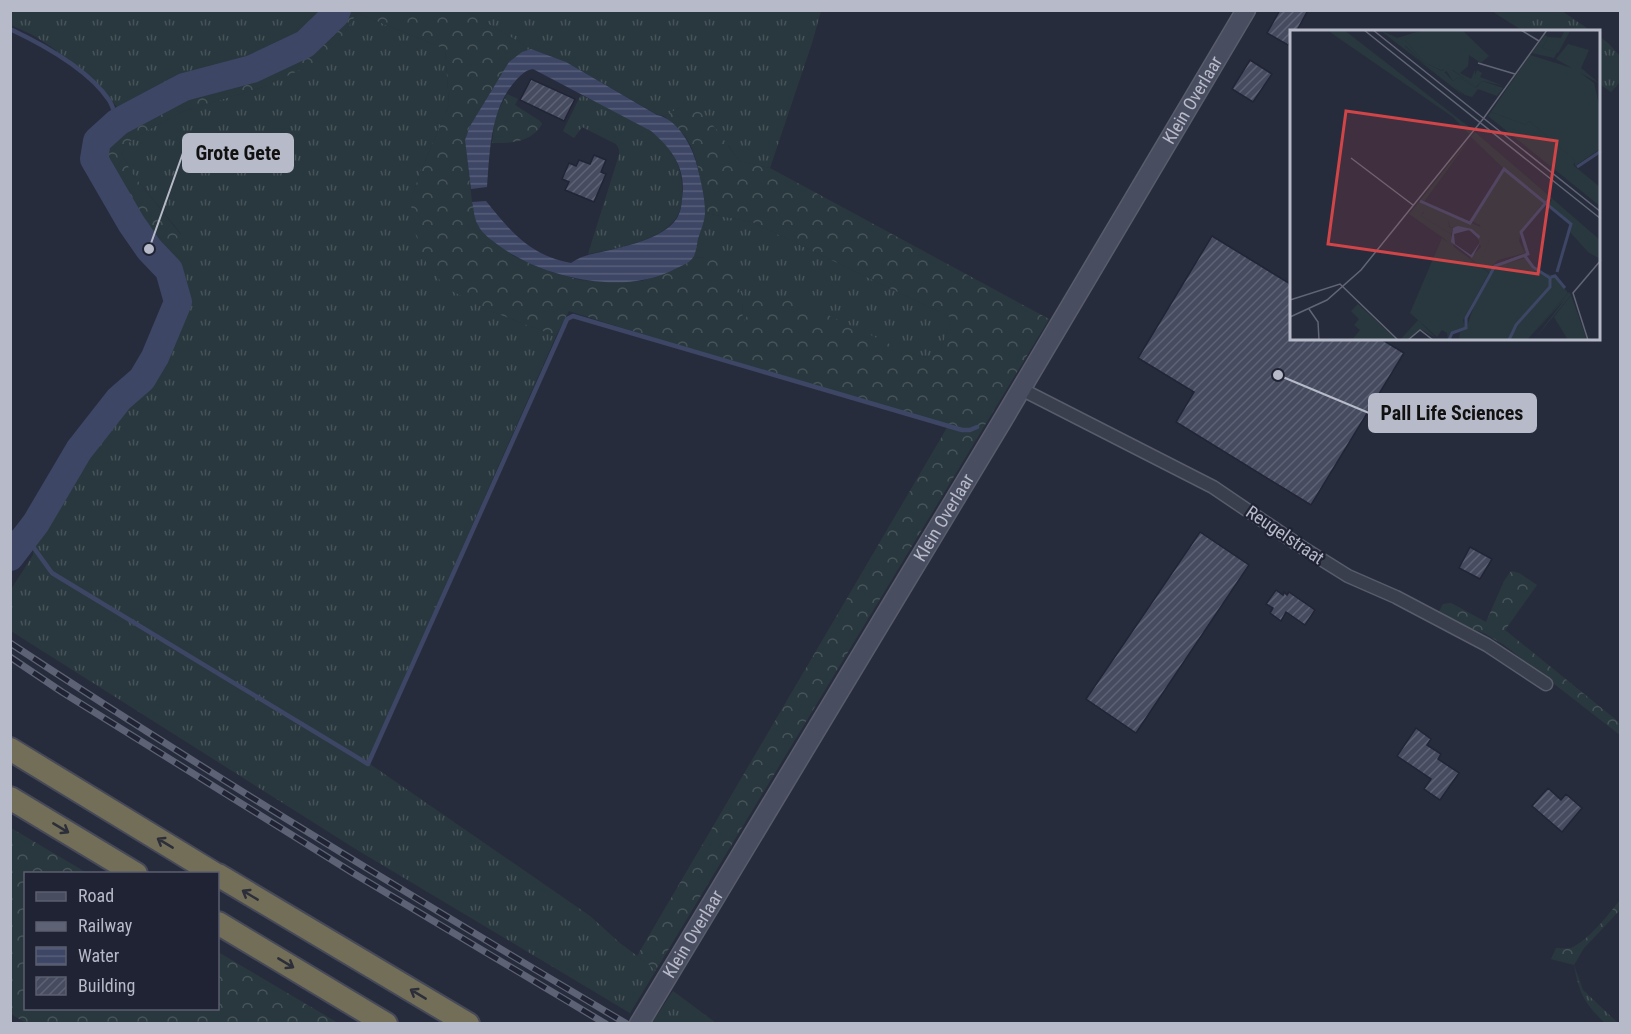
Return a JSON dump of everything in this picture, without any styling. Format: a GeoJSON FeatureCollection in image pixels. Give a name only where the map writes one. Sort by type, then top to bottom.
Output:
{"type":"FeatureCollection","features":[{"type":"Feature","properties":{"kind":"highway"},"geometry":{"type":"LineString","coordinates":[[10,749],[213,872]]}},
{"type":"Feature","properties":{"kind":"highway"},"geometry":{"type":"LineString","coordinates":[[10,798],[134,872]]}},
{"type":"Feature","properties":{"kind":"highway"},"geometry":{"type":"LineString","coordinates":[[219,876],[468,1023]]}},
{"type":"Feature","properties":{"kind":"highway"},"geometry":{"type":"LineString","coordinates":[[219,924],[386,1023]]}},
{"type":"Feature","properties":{"kind":"main road","name":"Klein Overlaar"},"geometry":{"type":"LineString","coordinates":[[639,1023],[1021,389],[1246,10]]}},
{"type":"Feature","properties":{"kind":"street","name":"Reugelstraat"},"geometry":{"type":"LineString","coordinates":[[1021,389],[1213,487],[1348,576],[1396,597],[1487,645],[1546,684]]}},
{"type":"Feature","properties":{"kind":"green space"},"geometry":{"type":"Polygon","coordinates":[[[11,10],[326,11],[321,19],[263,53],[223,64],[171,85],[120,110],[70,61],[48,44],[11,25],[11,10]]]}},
{"type":"Feature","properties":{"kind":"green space"},"geometry":{"type":"Polygon","coordinates":[[[326,11],[466,11],[531,49],[522,52],[493,88],[470,126],[465,140],[472,202],[478,225],[513,256],[551,272],[580,280],[605,282],[642,281],[684,265],[693,258],[707,257],[721,260],[734,274],[742,297],[743,324],[754,301],[769,298],[792,298],[911,354],[928,357],[941,348],[952,318],[752,222],[705,213],[694,154],[685,136],[664,116],[681,107],[694,105],[717,130],[739,161],[770,168],[1049,319],[656,970],[637,956],[948,426],[733,363],[569,311],[556,336],[490,311],[448,289],[428,267],[412,224],[411,199],[449,105],[445,49],[357,13],[339,41],[319,61],[266,86],[184,111],[125,145],[122,154],[131,172],[181,235],[169,245],[167,253],[156,245],[139,224],[106,165],[104,152],[109,141],[97,129],[102,120],[171,85],[223,64],[263,53],[321,19],[326,11]]]}},
{"type":"Feature","properties":{"kind":"green space"},"geometry":{"type":"Polygon","coordinates":[[[466,11],[821,11],[770,168],[739,161],[729,146],[681,107],[664,116],[658,115],[566,62],[531,49],[466,11]]]}},
{"type":"Feature","properties":{"kind":"green space"},"geometry":{"type":"Polygon","coordinates":[[[1492,11],[1562,11],[1590,30],[1521,30],[1492,11]]]}},
{"type":"Feature","properties":{"kind":"green space"},"geometry":{"type":"Polygon","coordinates":[[[357,13],[445,49],[449,105],[411,199],[490,311],[556,336],[367,762],[590,916],[621,944],[656,970],[630,1013],[354,848],[11,631],[10,591],[33,555],[34,541],[39,531],[92,441],[149,382],[163,357],[180,315],[183,299],[178,268],[167,253],[168,245],[181,234],[131,172],[122,154],[125,145],[184,111],[266,86],[339,41],[357,13]]]}},
{"type":"Feature","properties":{"kind":"green space"},"geometry":{"type":"Polygon","coordinates":[[[1601,38],[1620,56],[1620,82],[1611,92],[1601,85],[1601,38]]]}},
{"type":"Feature","properties":{"kind":"green space"},"geometry":{"type":"Polygon","coordinates":[[[507,94],[518,99],[515,105],[542,124],[532,135],[520,141],[492,143],[495,117],[507,94]]]}},
{"type":"Feature","properties":{"kind":"green space"},"geometry":{"type":"Polygon","coordinates":[[[581,95],[636,122],[664,142],[676,161],[683,188],[682,204],[678,214],[665,229],[634,244],[588,254],[619,149],[616,144],[582,127],[574,138],[563,131],[581,95]]]}},
{"type":"Feature","properties":{"kind":"green space"},"geometry":{"type":"Polygon","coordinates":[[[705,213],[752,222],[952,318],[941,348],[928,357],[743,325],[742,297],[734,275],[707,257],[693,258],[705,213]]]}},
{"type":"Feature","properties":{"kind":"green space"},"geometry":{"type":"Polygon","coordinates":[[[1511,571],[1519,573],[1537,585],[1505,630],[1620,723],[1620,735],[1504,645],[1484,633],[1451,621],[1439,612],[1443,604],[1451,603],[1486,622],[1504,581],[1511,571]]]}},
{"type":"Feature","properties":{"kind":"green space"},"geometry":{"type":"Polygon","coordinates":[[[11,828],[85,872],[24,872],[24,1010],[219,1010],[219,953],[338,1023],[26,1023],[11,1014],[11,828]]]}},
{"type":"Feature","properties":{"kind":"green space"},"geometry":{"type":"Polygon","coordinates":[[[1620,900],[1620,910],[1584,948],[1574,965],[1551,959],[1556,948],[1571,948],[1585,939],[1620,900]]]}},
{"type":"Feature","properties":{"kind":"green space"},"geometry":{"type":"Polygon","coordinates":[[[1574,965],[1583,990],[1618,1023],[1605,1023],[1592,1010],[1581,991],[1574,965]]]}},
{"type":"Feature","properties":{"kind":"green space"},"geometry":{"type":"Polygon","coordinates":[[[673,991],[716,1023],[652,1023],[673,991]]]}},
{"type":"Feature","properties":{"kind":"water"},"geometry":{"type":"Polygon","coordinates":[[[531,49],[566,62],[664,117],[682,133],[696,162],[705,206],[694,256],[690,261],[651,278],[630,282],[584,280],[561,275],[519,258],[491,240],[480,228],[472,202],[486,201],[522,241],[544,254],[571,263],[583,256],[647,239],[667,229],[680,211],[683,191],[681,173],[670,150],[658,137],[651,131],[533,69],[526,71],[517,79],[501,103],[493,130],[487,187],[471,189],[465,140],[470,126],[509,62],[522,52],[531,49]]]}},
{"type":"Feature","properties":{"kind":"building"},"geometry":{"type":"Polygon","coordinates":[[[1280,10],[1308,10],[1297,30],[1290,30],[1288,45],[1267,33],[1280,10]]]}},
{"type":"Feature","properties":{"kind":"building"},"geometry":{"type":"Polygon","coordinates":[[[1250,60],[1272,74],[1253,102],[1232,89],[1250,60]]]}},
{"type":"Feature","properties":{"kind":"building"},"geometry":{"type":"Polygon","coordinates":[[[531,79],[575,99],[564,121],[520,100],[531,79]]]}},
{"type":"Feature","properties":{"kind":"building"},"geometry":{"type":"Polygon","coordinates":[[[594,155],[606,160],[601,172],[606,174],[594,202],[565,190],[569,182],[562,179],[569,163],[576,166],[579,160],[590,164],[594,155]]]}},
{"type":"Feature","properties":{"kind":"building"},"geometry":{"type":"Polygon","coordinates":[[[1212,236],[1290,284],[1290,340],[1383,340],[1404,353],[1311,505],[1176,422],[1194,392],[1138,358],[1212,236]]]}},
{"type":"Feature","properties":{"kind":"building"},"geometry":{"type":"Polygon","coordinates":[[[1200,532],[1249,565],[1136,733],[1086,699],[1200,532]]]}},
{"type":"Feature","properties":{"kind":"building"},"geometry":{"type":"Polygon","coordinates":[[[1470,547],[1492,559],[1480,579],[1459,568],[1470,547]]]}},
{"type":"Feature","properties":{"kind":"building"},"geometry":{"type":"Polygon","coordinates":[[[1276,590],[1283,595],[1284,592],[1287,595],[1289,592],[1315,610],[1305,625],[1286,612],[1281,621],[1270,613],[1273,608],[1266,604],[1276,590]]]}},
{"type":"Feature","properties":{"kind":"building"},"geometry":{"type":"Polygon","coordinates":[[[1416,728],[1431,739],[1427,745],[1441,754],[1438,759],[1459,773],[1440,800],[1424,789],[1431,779],[1397,756],[1416,728]]]}},
{"type":"Feature","properties":{"kind":"building"},"geometry":{"type":"Polygon","coordinates":[[[1548,788],[1561,800],[1566,794],[1582,808],[1562,832],[1532,806],[1548,788]]]}},
{"type":"Feature","properties":{"kind":"waterway"},"geometry":{"type":"LineString","coordinates":[[10,557],[36,523],[79,450],[119,399],[142,379],[155,357],[178,302],[169,270],[149,249],[131,223],[94,159],[97,141],[118,122],[184,87],[252,69],[305,44],[335,15],[337,10]]}},
{"type":"Feature","properties":{"kind":"waterway"},"geometry":{"type":"LineString","coordinates":[[10,29],[51,50],[89,78],[109,100],[118,122]]}},
{"type":"Feature","properties":{"kind":"waterway"},"geometry":{"type":"LineString","coordinates":[[10,532],[26,537],[52,573],[368,764],[567,319],[573,316],[962,430],[977,427]]}},
{"type":"Feature","properties":{"kind":"railway"},"geometry":{"type":"LineString","coordinates":[[10,643],[316,837],[627,1024]]}},
{"type":"Feature","properties":{"kind":"railway"},"geometry":{"type":"LineString","coordinates":[[10,657],[62,692],[353,873],[606,1024]]}},
{"type":"Feature","properties":{"kind":"place","name":"Grote Gete"},"geometry":{"type":"Point","coordinates":[149,249]}},
{"type":"Feature","properties":{"kind":"place","name":"Pall Life Sciences"},"geometry":{"type":"Point","coordinates":[1278,375]}}]}
